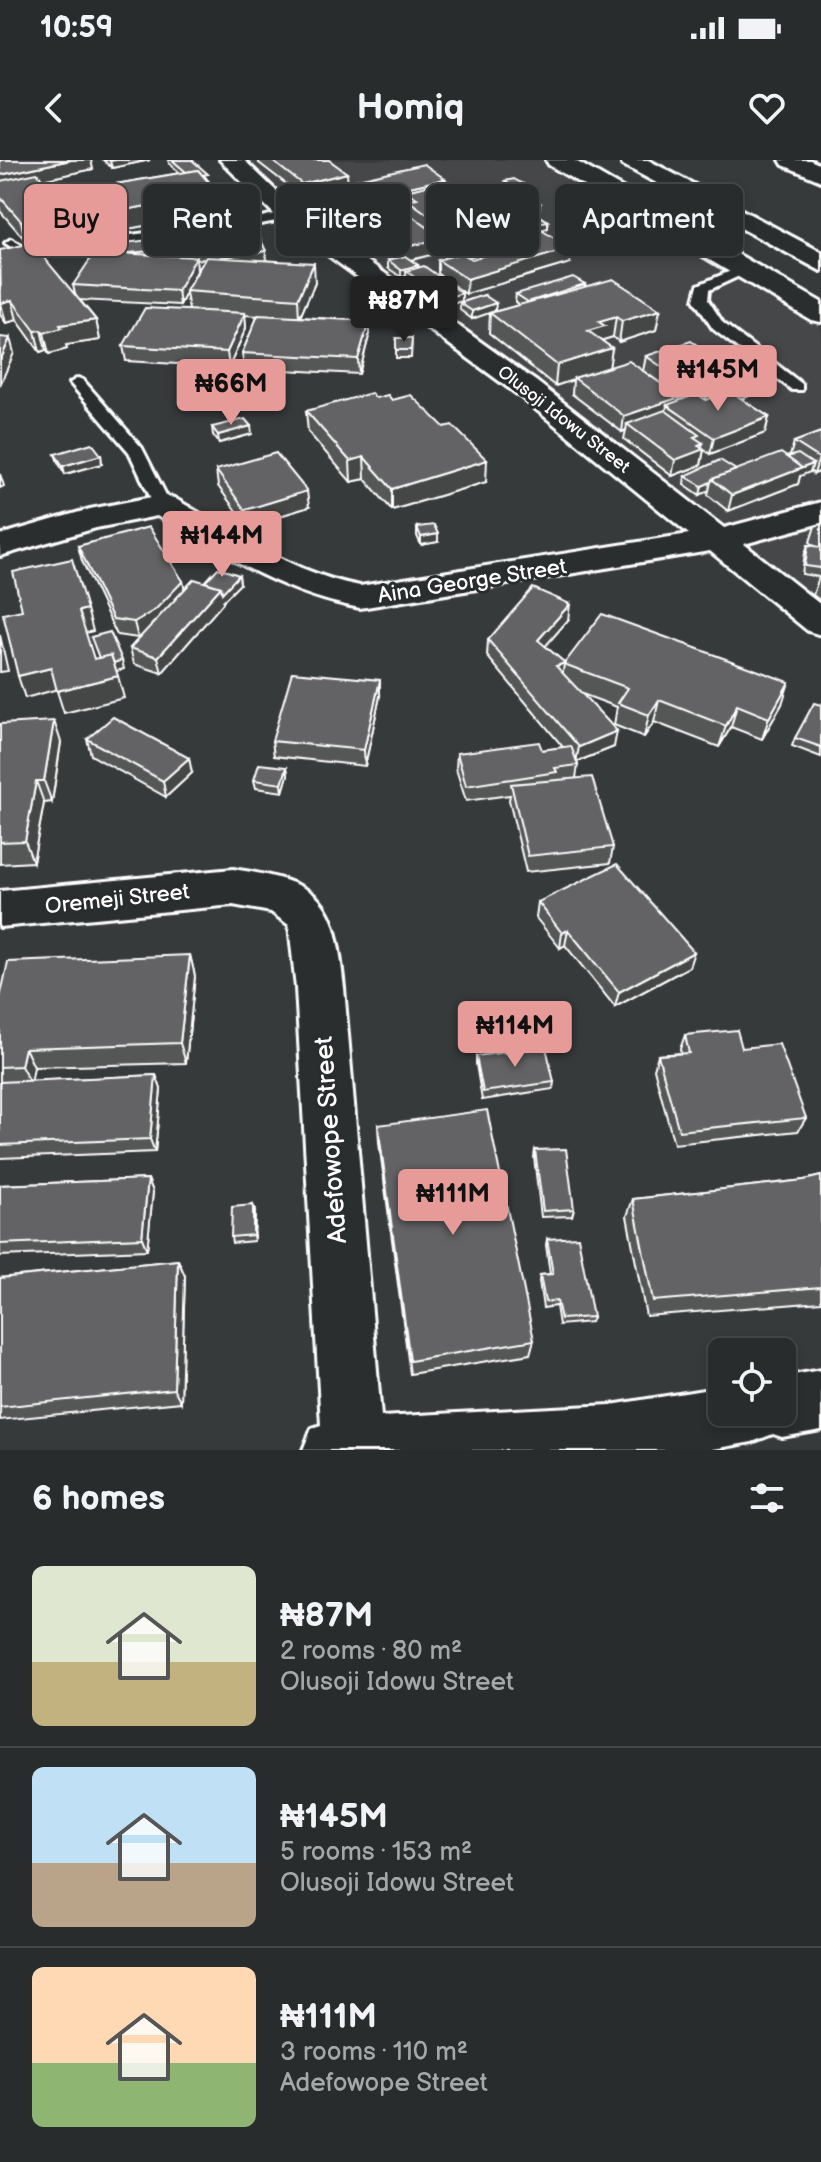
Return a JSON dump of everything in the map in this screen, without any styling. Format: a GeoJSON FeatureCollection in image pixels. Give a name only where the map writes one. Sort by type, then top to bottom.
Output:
{"type":"FeatureCollection","features":[{"type":"Feature","properties":{"kind":"main road"},"geometry":{"type":"LineString","coordinates":[[557,160],[821,314]]}},
{"type":"Feature","properties":{"kind":"main road"},"geometry":{"type":"LineString","coordinates":[[631,160],[821,263]]}},
{"type":"Feature","properties":{"kind":"main road"},"geometry":{"type":"LineString","coordinates":[[791,160],[821,174]]}},
{"type":"Feature","properties":{"kind":"street","name":"Olusoji Idowu Street"},"geometry":{"type":"LineString","coordinates":[[231,160],[276,203]]}},
{"type":"Feature","properties":{"kind":"street","name":"Olusoji Idowu Street"},"geometry":{"type":"LineString","coordinates":[[345,256],[527,388],[821,623]]}},
{"type":"Feature","properties":{"kind":"street","name":"Aina George Street"},"geometry":{"type":"LineString","coordinates":[[162,505],[283,572],[321,589],[360,597],[716,540],[790,523],[821,512]]}},
{"type":"Feature","properties":{"kind":"street"},"geometry":{"type":"LineString","coordinates":[[0,546],[90,519],[162,505]]}},
{"type":"Feature","properties":{"kind":"street","name":"Oremeji Street"},"geometry":{"type":"LineString","coordinates":[[0,909],[233,887]]}},
{"type":"Feature","properties":{"kind":"street","name":"Adefowope Street"},"geometry":{"type":"LineString","coordinates":[[233,887],[261,890],[298,903],[311,917],[315,936],[346,1449]]}},
{"type":"Feature","properties":{"kind":"street"},"geometry":{"type":"LineString","coordinates":[[796,1404],[821,1400]]}},
{"type":"Feature","properties":{"kind":"street"},"geometry":{"type":"LineString","coordinates":[[346,1449],[611,1436],[708,1419]]}},
{"type":"Feature","properties":{"kind":"lane"},"geometry":{"type":"LineString","coordinates":[[11,243],[25,252],[276,217]]}},
{"type":"Feature","properties":{"kind":"lane"},"geometry":{"type":"LineString","coordinates":[[745,270],[703,288],[701,300],[718,326],[797,387]]}},
{"type":"Feature","properties":{"kind":"lane"},"geometry":{"type":"LineString","coordinates":[[78,383],[136,451],[162,505]]}},
{"type":"Feature","properties":{"kind":"shaded area"},"geometry":{"type":"Polygon","coordinates":[[[224,160],[547,160],[588,184],[555,184],[555,256],[712,256],[821,319],[821,633],[345,256],[410,256],[410,184],[276,184],[276,201],[260,189],[260,184],[254,184],[224,160]]]}},
{"type":"Feature","properties":{"kind":"building"},"geometry":{"type":"Polygon","coordinates":[[[0,160],[71,160],[0,175],[0,160]]]}},
{"type":"Feature","properties":{"kind":"building"},"geometry":{"type":"Polygon","coordinates":[[[172,160],[192,160],[208,174],[202,175],[198,170],[186,172],[172,160]]]}},
{"type":"Feature","properties":{"kind":"building"},"geometry":{"type":"Polygon","coordinates":[[[271,160],[329,160],[347,173],[302,184],[271,160]]]}},
{"type":"Feature","properties":{"kind":"building"},"geometry":{"type":"Polygon","coordinates":[[[424,164],[445,179],[410,187],[410,184],[365,184],[358,179],[424,164]]]}},
{"type":"Feature","properties":{"kind":"building"},"geometry":{"type":"Polygon","coordinates":[[[198,170],[210,184],[143,184],[143,207],[127,210],[127,184],[115,184],[198,170]]]}},
{"type":"Feature","properties":{"kind":"building"},"geometry":{"type":"Polygon","coordinates":[[[37,173],[47,184],[24,184],[24,220],[21,221],[0,197],[0,181],[37,173]]]}},
{"type":"Feature","properties":{"kind":"building"},"geometry":{"type":"Polygon","coordinates":[[[514,179],[523,184],[509,184],[505,181],[514,179]]]}},
{"type":"Feature","properties":{"kind":"building"},"geometry":{"type":"Polygon","coordinates":[[[426,186],[426,213],[410,201],[417,198],[410,190],[426,186]]]}},
{"type":"Feature","properties":{"kind":"building"},"geometry":{"type":"Polygon","coordinates":[[[410,215],[426,226],[426,242],[410,246],[410,215]]]}},
{"type":"Feature","properties":{"kind":"building"},"geometry":{"type":"Polygon","coordinates":[[[539,231],[555,238],[555,253],[467,279],[438,260],[452,256],[472,259],[483,256],[539,256],[539,231]]]}},
{"type":"Feature","properties":{"kind":"building"},"geometry":{"type":"Polygon","coordinates":[[[260,238],[266,251],[260,252],[260,238]]]}},
{"type":"Feature","properties":{"kind":"building"},"geometry":{"type":"Polygon","coordinates":[[[143,241],[143,252],[127,253],[127,243],[143,241]]]}},
{"type":"Feature","properties":{"kind":"building"},"geometry":{"type":"Polygon","coordinates":[[[24,245],[24,256],[43,256],[96,320],[60,325],[62,328],[44,333],[35,331],[12,300],[1,303],[0,250],[24,245]]]}},
{"type":"Feature","properties":{"kind":"building"},"geometry":{"type":"Polygon","coordinates":[[[127,254],[196,257],[178,291],[73,285],[92,256],[127,256],[127,254]]]}},
{"type":"Feature","properties":{"kind":"building"},"geometry":{"type":"Polygon","coordinates":[[[405,256],[418,265],[401,270],[388,260],[405,256]]]}},
{"type":"Feature","properties":{"kind":"building"},"geometry":{"type":"Polygon","coordinates":[[[206,257],[314,263],[298,299],[186,291],[206,257]]]}},
{"type":"Feature","properties":{"kind":"building"},"geometry":{"type":"Polygon","coordinates":[[[424,266],[462,293],[444,299],[406,271],[424,266]]]}},
{"type":"Feature","properties":{"kind":"building"},"geometry":{"type":"Polygon","coordinates":[[[573,277],[585,284],[528,302],[516,294],[573,277]]]}},
{"type":"Feature","properties":{"kind":"building"},"geometry":{"type":"Polygon","coordinates":[[[613,279],[660,310],[622,321],[616,317],[599,322],[605,326],[588,331],[612,348],[557,365],[490,313],[613,279]]]}},
{"type":"Feature","properties":{"kind":"building"},"geometry":{"type":"Polygon","coordinates":[[[484,295],[496,303],[472,311],[460,303],[484,295]]]}},
{"type":"Feature","properties":{"kind":"building"},"geometry":{"type":"Polygon","coordinates":[[[145,308],[245,313],[227,352],[123,346],[145,308]]]}},
{"type":"Feature","properties":{"kind":"building"},"geometry":{"type":"Polygon","coordinates":[[[258,315],[369,321],[358,359],[242,353],[258,315]]]}},
{"type":"Feature","properties":{"kind":"building"},"geometry":{"type":"Polygon","coordinates":[[[0,337],[10,338],[0,361],[0,337]]]}},
{"type":"Feature","properties":{"kind":"building"},"geometry":{"type":"Polygon","coordinates":[[[396,338],[412,338],[411,350],[396,350],[396,338]]]}},
{"type":"Feature","properties":{"kind":"building"},"geometry":{"type":"Polygon","coordinates":[[[691,341],[752,381],[706,397],[646,356],[691,341]]]}},
{"type":"Feature","properties":{"kind":"building"},"geometry":{"type":"Polygon","coordinates":[[[629,361],[680,397],[624,416],[574,378],[629,361]]]}},
{"type":"Feature","properties":{"kind":"building"},"geometry":{"type":"Polygon","coordinates":[[[730,391],[769,417],[714,438],[667,405],[697,394],[706,400],[730,391]]]}},
{"type":"Feature","properties":{"kind":"building"},"geometry":{"type":"Polygon","coordinates":[[[371,393],[376,398],[388,395],[392,400],[411,395],[444,427],[452,425],[487,460],[392,489],[364,457],[350,461],[306,411],[371,393]]]}},
{"type":"Feature","properties":{"kind":"building"},"geometry":{"type":"Polygon","coordinates":[[[665,410],[699,435],[694,437],[703,443],[698,445],[704,449],[675,460],[627,424],[665,410]]]}},
{"type":"Feature","properties":{"kind":"building"},"geometry":{"type":"Polygon","coordinates":[[[245,419],[251,426],[218,435],[212,427],[245,419]]]}},
{"type":"Feature","properties":{"kind":"building"},"geometry":{"type":"Polygon","coordinates":[[[821,432],[819,458],[794,442],[821,432]]]}},
{"type":"Feature","properties":{"kind":"building"},"geometry":{"type":"Polygon","coordinates":[[[92,443],[101,455],[63,466],[55,454],[92,443]]]}},
{"type":"Feature","properties":{"kind":"building"},"geometry":{"type":"Polygon","coordinates":[[[276,453],[307,491],[245,510],[216,470],[276,453]]]}},
{"type":"Feature","properties":{"kind":"building"},"geometry":{"type":"Polygon","coordinates":[[[781,453],[802,468],[732,495],[712,479],[781,453]]]}},
{"type":"Feature","properties":{"kind":"building"},"geometry":{"type":"Polygon","coordinates":[[[798,454],[813,464],[802,468],[787,457],[798,454]]]}},
{"type":"Feature","properties":{"kind":"building"},"geometry":{"type":"Polygon","coordinates":[[[720,460],[736,470],[702,486],[685,476],[720,460]]]}},
{"type":"Feature","properties":{"kind":"building"},"geometry":{"type":"Polygon","coordinates":[[[434,525],[438,534],[421,537],[417,527],[434,525]]]}},
{"type":"Feature","properties":{"kind":"building"},"geometry":{"type":"Polygon","coordinates":[[[149,527],[183,581],[155,610],[134,622],[113,619],[78,546],[149,527]]]}},
{"type":"Feature","properties":{"kind":"building"},"geometry":{"type":"Polygon","coordinates":[[[808,545],[821,547],[821,568],[805,566],[808,545]]]}},
{"type":"Feature","properties":{"kind":"building"},"geometry":{"type":"Polygon","coordinates":[[[72,559],[87,609],[79,611],[94,659],[111,655],[118,676],[57,691],[51,668],[18,676],[3,614],[22,610],[13,572],[72,559]]]}},
{"type":"Feature","properties":{"kind":"building"},"geometry":{"type":"Polygon","coordinates":[[[218,568],[239,575],[222,593],[221,587],[205,582],[218,568]]]}},
{"type":"Feature","properties":{"kind":"building"},"geometry":{"type":"Polygon","coordinates":[[[194,579],[221,587],[158,657],[130,648],[194,579]]]}},
{"type":"Feature","properties":{"kind":"building"},"geometry":{"type":"Polygon","coordinates":[[[533,588],[570,604],[538,640],[565,663],[556,666],[617,731],[579,747],[488,640],[533,588]]]}},
{"type":"Feature","properties":{"kind":"building"},"geometry":{"type":"Polygon","coordinates":[[[602,614],[789,682],[769,718],[737,705],[726,726],[659,700],[649,715],[618,703],[628,688],[564,664],[602,614]]]}},
{"type":"Feature","properties":{"kind":"building"},"geometry":{"type":"Polygon","coordinates":[[[110,632],[122,660],[114,663],[111,655],[99,658],[91,637],[110,632]]]}},
{"type":"Feature","properties":{"kind":"building"},"geometry":{"type":"Polygon","coordinates":[[[292,672],[380,680],[364,750],[272,741],[292,672]]]}},
{"type":"Feature","properties":{"kind":"building"},"geometry":{"type":"Polygon","coordinates":[[[814,703],[821,705],[821,747],[795,738],[814,703]]]}},
{"type":"Feature","properties":{"kind":"building"},"geometry":{"type":"Polygon","coordinates":[[[113,717],[189,758],[163,781],[87,739],[113,717]]]}},
{"type":"Feature","properties":{"kind":"building"},"geometry":{"type":"Polygon","coordinates":[[[54,721],[44,781],[36,781],[25,841],[0,842],[0,724],[54,721]]]}},
{"type":"Feature","properties":{"kind":"building"},"geometry":{"type":"Polygon","coordinates":[[[539,742],[542,750],[571,746],[578,765],[555,768],[557,772],[466,786],[457,753],[539,742]]]}},
{"type":"Feature","properties":{"kind":"building"},"geometry":{"type":"Polygon","coordinates":[[[259,764],[287,767],[282,784],[254,780],[259,764]]]}},
{"type":"Feature","properties":{"kind":"building"},"geometry":{"type":"Polygon","coordinates":[[[592,777],[613,847],[528,856],[511,784],[592,777]]]}},
{"type":"Feature","properties":{"kind":"building"},"geometry":{"type":"Polygon","coordinates":[[[617,864],[694,952],[619,992],[568,930],[562,933],[538,902],[617,864]]]}},
{"type":"Feature","properties":{"kind":"building"},"geometry":{"type":"Polygon","coordinates":[[[190,955],[180,1043],[25,1048],[21,1066],[0,1067],[0,998],[8,962],[190,955]]]}},
{"type":"Feature","properties":{"kind":"building"},"geometry":{"type":"Polygon","coordinates":[[[737,1030],[742,1048],[779,1044],[806,1118],[679,1131],[658,1055],[689,1053],[685,1035],[737,1030]]]}},
{"type":"Feature","properties":{"kind":"building"},"geometry":{"type":"Polygon","coordinates":[[[546,1047],[554,1082],[483,1092],[476,1056],[546,1047]]]}},
{"type":"Feature","properties":{"kind":"building"},"geometry":{"type":"Polygon","coordinates":[[[156,1075],[150,1139],[0,1145],[0,1082],[156,1075]]]}},
{"type":"Feature","properties":{"kind":"building"},"geometry":{"type":"Polygon","coordinates":[[[487,1110],[534,1340],[410,1361],[378,1125],[487,1110]]]}},
{"type":"Feature","properties":{"kind":"building"},"geometry":{"type":"Polygon","coordinates":[[[566,1149],[574,1209],[543,1211],[535,1150],[566,1149]]]}},
{"type":"Feature","properties":{"kind":"building"},"geometry":{"type":"Polygon","coordinates":[[[821,1176],[821,1287],[653,1301],[633,1199],[821,1176]]]}},
{"type":"Feature","properties":{"kind":"building"},"geometry":{"type":"Polygon","coordinates":[[[148,1179],[142,1238],[0,1244],[0,1185],[148,1179]]]}},
{"type":"Feature","properties":{"kind":"building"},"geometry":{"type":"Polygon","coordinates":[[[253,1205],[253,1235],[231,1237],[232,1207],[253,1205]]]}},
{"type":"Feature","properties":{"kind":"building"},"geometry":{"type":"Polygon","coordinates":[[[578,1237],[593,1317],[561,1319],[557,1301],[545,1302],[540,1275],[553,1274],[547,1239],[578,1237]]]}},
{"type":"Feature","properties":{"kind":"building"},"geometry":{"type":"Polygon","coordinates":[[[178,1260],[174,1389],[0,1407],[0,1278],[178,1260]]]}}]}
